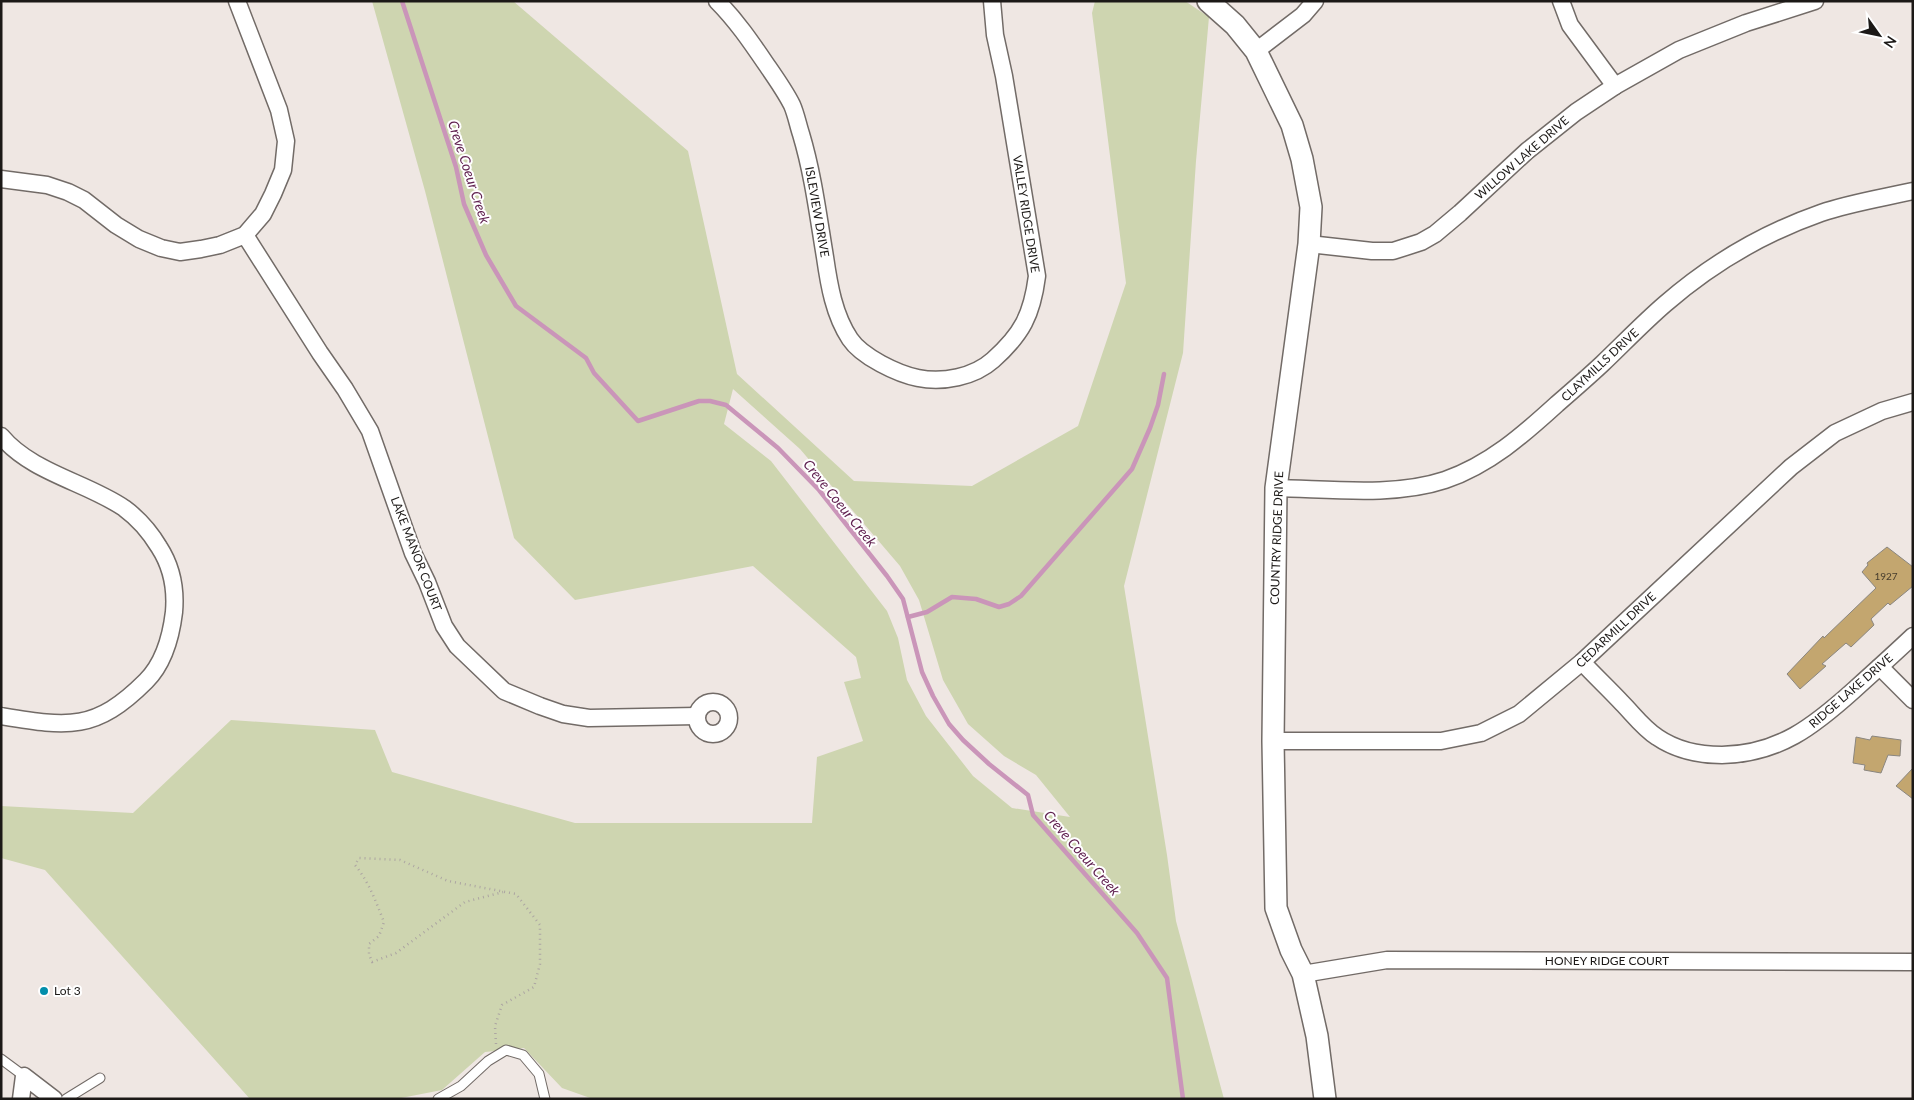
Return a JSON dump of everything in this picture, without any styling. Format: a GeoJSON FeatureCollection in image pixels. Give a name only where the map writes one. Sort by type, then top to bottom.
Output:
{"type":"FeatureCollection","features":[{"type":"Feature","properties":{"kind":"street"},"geometry":{"type":"LineString","coordinates":[[1,179],[47,185],[68,192],[84,200],[124,230],[139,239],[161,248],[180,252],[201,249],[220,245],[245,236],[263,214],[273,194],[283,170],[286,142],[279,110],[237,1]]}},
{"type":"Feature","properties":{"kind":"street","name":"ISLEVIEW DRIVE"},"geometry":{"type":"LineString","coordinates":[[717,1],[744,32],[780,83],[793,106],[810,166],[829,282],[836,312],[851,340],[875,360],[902,375],[922,379],[944,380]]}},
{"type":"Feature","properties":{"kind":"street","name":"VALLEY RIDGE DRIVE"},"geometry":{"type":"LineString","coordinates":[[944,380],[970,374],[988,365],[1023,328],[1034,300],[1037,276],[1004,76],[995,35],[992,1]]}},
{"type":"Feature","properties":{"kind":"street","name":"COUNTRY RIDGE DRIVE"},"geometry":{"type":"LineString","coordinates":[[1208,1],[1235,26],[1256,50],[1292,125],[1302,159],[1311,207],[1309,244],[1276,488],[1273,742],[1276,908],[1291,950],[1303,974],[1317,1036],[1325,1099]]}},
{"type":"Feature","properties":{"kind":"street"},"geometry":{"type":"LineString","coordinates":[[1256,50],[1303,15],[1315,1]]}},
{"type":"Feature","properties":{"kind":"street"},"geometry":{"type":"LineString","coordinates":[[1561,1],[1570,25],[1615,86]]}},
{"type":"Feature","properties":{"kind":"street","name":"WILLOW LAKE DRIVE"},"geometry":{"type":"LineString","coordinates":[[1309,244],[1393,251],[1421,242],[1435,234],[1460,213],[1527,151],[1576,112],[1615,86],[1679,50],[1746,23],[1815,1]]}},
{"type":"Feature","properties":{"kind":"street","name":"CLAYMILLS DRIVE"},"geometry":{"type":"LineString","coordinates":[[1276,488],[1376,490],[1415,486],[1444,480],[1473,468],[1505,450],[1699,276],[1744,247],[1784,227],[1822,212],[1913,191]]}},
{"type":"Feature","properties":{"kind":"street","name":"LAKE MANOR COURT"},"geometry":{"type":"LineString","coordinates":[[245,236],[320,354],[345,389],[370,431],[413,553],[427,582],[444,626],[457,646],[504,691],[563,714],[589,718],[697,716]]}},
{"type":"Feature","properties":{"kind":"street","name":"CEDARMILL DRIVE"},"geometry":{"type":"LineString","coordinates":[[1273,742],[1441,742],[1481,733],[1519,714],[1582,662],[1791,467],[1835,433],[1882,411],[1913,402]]}},
{"type":"Feature","properties":{"kind":"street"},"geometry":{"type":"LineString","coordinates":[[1,436],[24,456],[42,467],[122,507],[138,519],[152,535],[164,556],[172,575],[175,602],[172,627],[164,654],[151,676],[113,710],[74,724],[48,724],[1,716]]}},
{"type":"Feature","properties":{"kind":"street","name":"RIDGE LAKE DRIVE"},"geometry":{"type":"LineString","coordinates":[[1582,662],[1658,738],[1688,751],[1708,755],[1733,754],[1778,744],[1823,718],[1913,636]]}},
{"type":"Feature","properties":{"kind":"street"},"geometry":{"type":"LineString","coordinates":[[1880,667],[1913,700]]}},
{"type":"Feature","properties":{"kind":"street","name":"HONEY RIDGE COURT"},"geometry":{"type":"LineString","coordinates":[[1303,974],[1388,960],[1913,962]]}},
{"type":"Feature","properties":{"kind":"street"},"geometry":{"type":"LineString","coordinates":[[21,1099],[24,1076]]}},
{"type":"Feature","properties":{"kind":"street"},"geometry":{"type":"LineString","coordinates":[[24,1076],[54,1099]]}},
{"type":"Feature","properties":{"kind":"lane"},"geometry":{"type":"LineString","coordinates":[[438,1099],[461,1086],[488,1061],[506,1050],[523,1055],[539,1074],[545,1099]]}},
{"type":"Feature","properties":{"kind":"lane"},"geometry":{"type":"LineString","coordinates":[[1,1059],[24,1076]]}},
{"type":"Feature","properties":{"kind":"lane"},"geometry":{"type":"LineString","coordinates":[[66,1099],[100,1078]]}},
{"type":"Feature","properties":{"kind":"path"},"geometry":{"type":"LineString","coordinates":[[497,1055],[495,1026],[502,1005],[534,987],[540,964],[540,924],[516,894],[448,881],[400,860],[358,858],[355,865],[362,873],[373,894],[384,922],[379,936],[369,944],[369,954],[372,962],[396,953],[465,902],[503,892]]}},
{"type":"Feature","properties":{"kind":"green space"},"geometry":{"type":"Polygon","coordinates":[[[372,1],[513,1],[688,151],[737,374],[854,481],[972,486],[1078,426],[1126,283],[1092,13],[1095,1],[1185,1],[1209,17],[1196,161],[1183,353],[1124,586],[1176,921],[1224,1099],[593,1099],[562,1088],[524,1048],[485,1052],[442,1090],[396,1099],[250,1099],[45,870],[1,858],[1,806],[133,813],[231,720],[375,730],[392,772],[575,823],[812,823],[817,757],[863,741],[844,682],[861,678],[856,657],[753,566],[575,600],[514,538],[425,191],[372,1]],[[733,389],[724,424],[771,461],[887,611],[898,638],[907,680],[926,716],[973,776],[1012,808],[1070,817],[1036,775],[1004,756],[968,724],[943,680],[919,600],[900,566],[800,449],[733,389]]]}},
{"type":"Feature","properties":{"kind":"building"},"geometry":{"type":"Polygon","coordinates":[[[1887,547],[1913,567],[1913,586],[1890,605],[1888,603],[1871,619],[1874,625],[1851,647],[1846,643],[1822,664],[1826,666],[1800,689],[1787,674],[1823,636],[1824,638],[1876,588],[1862,572],[1868,565],[1867,563],[1887,547]]]}},
{"type":"Feature","properties":{"kind":"building"},"geometry":{"type":"Polygon","coordinates":[[[1872,736],[1901,740],[1900,756],[1888,755],[1881,773],[1864,770],[1865,765],[1853,763],[1856,737],[1870,740],[1872,736]]]}},
{"type":"Feature","properties":{"kind":"building"},"geometry":{"type":"Polygon","coordinates":[[[1913,768],[1913,799],[1896,786],[1913,768]]]}},
{"type":"Feature","properties":{"kind":"waterway","name":"Creve Coeur Creek"},"geometry":{"type":"LineString","coordinates":[[402,1],[456,167],[464,204],[486,255],[516,306],[586,358],[594,373],[638,421],[699,401],[710,401],[726,405],[778,448],[819,490],[903,599],[922,672],[949,724],[989,764],[1028,795],[1033,815],[1137,933],[1167,978],[1183,1099]]}},
{"type":"Feature","properties":{"kind":"waterway"},"geometry":{"type":"LineString","coordinates":[[908,617],[927,612],[952,597],[976,599],[999,607],[1009,604],[1021,596],[1132,469],[1158,405],[1164,374]]}},
{"type":"Feature","properties":{"kind":"place","name":"Lot 3"},"geometry":{"type":"Point","coordinates":[44,991]}}]}
